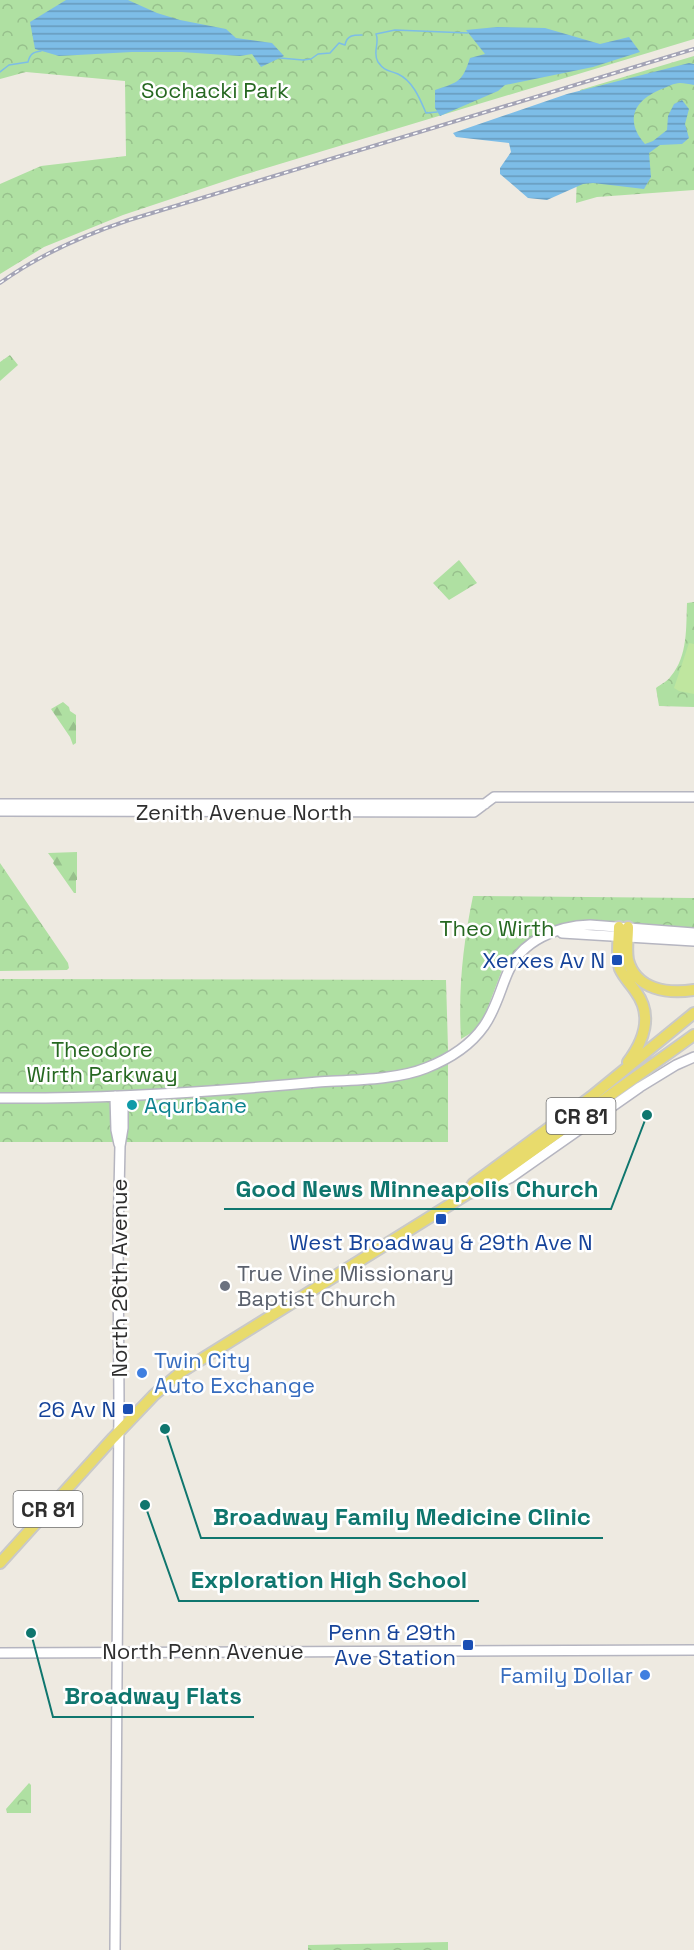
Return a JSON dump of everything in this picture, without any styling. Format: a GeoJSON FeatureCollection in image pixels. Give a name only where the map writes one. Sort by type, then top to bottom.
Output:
{"type":"FeatureCollection","features":[{"type":"Feature","properties":{"kind":"main road"},"geometry":{"type":"LineString","coordinates":[[623,932],[629,962],[635,975],[642,981],[653,988],[664,991],[694,990]]}},
{"type":"Feature","properties":{"kind":"main road"},"geometry":{"type":"LineString","coordinates":[[617,1077],[641,1044],[645,1029],[641,1001],[620,968],[623,932]]}},
{"type":"Feature","properties":{"kind":"main road","name":"CR 81"},"geometry":{"type":"LineString","coordinates":[[472,1192],[473,1184],[617,1077],[694,1013]]}},
{"type":"Feature","properties":{"kind":"main road","name":"CR 81"},"geometry":{"type":"LineString","coordinates":[[0,1563],[154,1395],[181,1372],[472,1192],[694,1035]]}},
{"type":"Feature","properties":{"kind":"street","name":"Zenith Avenue North"},"geometry":{"type":"LineString","coordinates":[[0,811],[485,804],[494,797],[694,797]]}},
{"type":"Feature","properties":{"kind":"street","name":"Zenith Avenue North"},"geometry":{"type":"LineString","coordinates":[[0,804],[206,808]]}},
{"type":"Feature","properties":{"kind":"street"},"geometry":{"type":"LineString","coordinates":[[0,1098],[119,1096],[261,1088],[387,1076],[423,1070],[454,1053],[476,1036],[492,1014],[513,961],[527,946],[551,933],[582,925],[694,941]]}},
{"type":"Feature","properties":{"kind":"street"},"geometry":{"type":"LineString","coordinates":[[623,932],[694,933]]}},
{"type":"Feature","properties":{"kind":"street"},"geometry":{"type":"LineString","coordinates":[[472,1192],[510,1178],[640,1087],[694,1057]]}},
{"type":"Feature","properties":{"kind":"street","name":"North 26th Avenue"},"geometry":{"type":"LineString","coordinates":[[115,1950],[120,1146],[116,1139],[116,1130],[119,1096]]}},
{"type":"Feature","properties":{"kind":"street","name":"North Penn Avenue"},"geometry":{"type":"LineString","coordinates":[[0,1653],[694,1650]]}},
{"type":"Feature","properties":{"kind":"green space","name":"Sochacki Park"},"geometry":{"type":"Polygon","coordinates":[[[0,0],[694,0],[694,39],[237,177],[123,215],[44,247],[0,274],[0,184],[41,166],[126,156],[125,81],[26,72],[0,79],[0,0]]]}},
{"type":"Feature","properties":{"kind":"green space"},"geometry":{"type":"Polygon","coordinates":[[[694,56],[694,190],[597,197],[576,203],[580,90],[694,56]]]}},
{"type":"Feature","properties":{"kind":"green space"},"geometry":{"type":"Polygon","coordinates":[[[10,355],[18,365],[0,381],[0,362],[10,355]]]}},
{"type":"Feature","properties":{"kind":"green space"},"geometry":{"type":"Polygon","coordinates":[[[459,560],[477,583],[449,600],[433,583],[459,560]]]}},
{"type":"Feature","properties":{"kind":"green space"},"geometry":{"type":"Polygon","coordinates":[[[694,602],[694,707],[659,706],[656,688],[670,678],[681,660],[685,641],[687,603],[694,602]]]}},
{"type":"Feature","properties":{"kind":"green space"},"geometry":{"type":"Polygon","coordinates":[[[689,643],[694,644],[694,694],[674,688],[689,643]]]}},
{"type":"Feature","properties":{"kind":"green space"},"geometry":{"type":"Polygon","coordinates":[[[63,702],[76,715],[76,743],[73,745],[51,709],[63,702]]]}},
{"type":"Feature","properties":{"kind":"green space"},"geometry":{"type":"Polygon","coordinates":[[[77,852],[77,880],[76,893],[74,893],[48,853],[77,852]]]}},
{"type":"Feature","properties":{"kind":"green space"},"geometry":{"type":"Polygon","coordinates":[[[0,863],[68,963],[67,970],[0,971],[0,863]]]}},
{"type":"Feature","properties":{"kind":"green space","name":"Theo Wirth"},"geometry":{"type":"Polygon","coordinates":[[[473,896],[694,898],[694,935],[564,924],[540,932],[521,945],[502,970],[485,1015],[476,1030],[461,1039],[462,967],[473,896]]]}},
{"type":"Feature","properties":{"kind":"green space","name":"Theodore Wirth Parkway"},"geometry":{"type":"Polygon","coordinates":[[[0,979],[446,980],[448,1142],[0,1142],[0,979]]]}},
{"type":"Feature","properties":{"kind":"green space"},"geometry":{"type":"Polygon","coordinates":[[[29,1783],[31,1785],[31,1813],[7,1813],[6,1809],[29,1783]]]}},
{"type":"Feature","properties":{"kind":"green space"},"geometry":{"type":"Polygon","coordinates":[[[448,1942],[448,1950],[308,1950],[308,1945],[448,1942]]]}},
{"type":"Feature","properties":{"kind":"water"},"geometry":{"type":"Polygon","coordinates":[[[66,0],[128,0],[180,20],[226,29],[236,38],[272,43],[284,56],[261,67],[252,54],[240,56],[181,52],[132,52],[59,56],[35,49],[30,22],[66,0]]]}},
{"type":"Feature","properties":{"kind":"water"},"geometry":{"type":"Polygon","coordinates":[[[497,27],[545,28],[600,44],[629,37],[640,52],[593,67],[505,85],[498,91],[440,116],[435,108],[435,90],[462,77],[470,58],[485,54],[466,30],[497,27]]]}},
{"type":"Feature","properties":{"kind":"water"},"geometry":{"type":"Polygon","coordinates":[[[689,63],[694,64],[694,85],[678,83],[662,89],[645,99],[635,112],[635,127],[645,144],[667,130],[668,116],[674,104],[682,100],[689,109],[685,124],[689,138],[682,144],[660,145],[649,153],[651,177],[644,189],[593,183],[583,184],[547,200],[528,198],[500,174],[500,168],[511,152],[509,143],[456,137],[453,133],[567,94],[689,63]]]}},
{"type":"Feature","properties":{"kind":"waterway"},"geometry":{"type":"LineString","coordinates":[[437,112],[426,113],[408,81],[380,65],[376,59],[376,34],[395,30],[468,33]]}},
{"type":"Feature","properties":{"kind":"waterway"},"geometry":{"type":"LineString","coordinates":[[280,58],[311,59],[318,54],[330,53],[339,43],[345,45],[351,36],[362,35]]}},
{"type":"Feature","properties":{"kind":"waterway"},"geometry":{"type":"LineString","coordinates":[[0,72],[9,65],[28,62],[32,54],[41,51]]}},
{"type":"Feature","properties":{"kind":"railway"},"geometry":{"type":"LineString","coordinates":[[0,283],[30,263],[62,247],[129,220],[694,49]]}},
{"type":"Feature","properties":{"kind":"place","name":"Xerxes Av N"},"geometry":{"type":"Point","coordinates":[617,960]}},
{"type":"Feature","properties":{"kind":"place","name":"Aqurbane"},"geometry":{"type":"Point","coordinates":[132,1105]}},
{"type":"Feature","properties":{"kind":"place","name":"Good News Minneapolis Church"},"geometry":{"type":"Point","coordinates":[647,1115]}},
{"type":"Feature","properties":{"kind":"place","name":"West Broadway & 29th Ave N"},"geometry":{"type":"Point","coordinates":[441,1219]}},
{"type":"Feature","properties":{"kind":"place","name":"True Vine Missionary Baptist Church"},"geometry":{"type":"Point","coordinates":[225,1286]}},
{"type":"Feature","properties":{"kind":"place","name":"Twin City Auto Exchange"},"geometry":{"type":"Point","coordinates":[142,1373]}},
{"type":"Feature","properties":{"kind":"place","name":"26 Av N"},"geometry":{"type":"Point","coordinates":[128,1409]}},
{"type":"Feature","properties":{"kind":"place","name":"Broadway Family Medicine Clinic"},"geometry":{"type":"Point","coordinates":[165,1429]}},
{"type":"Feature","properties":{"kind":"place","name":"Exploration High School"},"geometry":{"type":"Point","coordinates":[145,1505]}},
{"type":"Feature","properties":{"kind":"place","name":"Broadway Flats"},"geometry":{"type":"Point","coordinates":[31,1633]}},
{"type":"Feature","properties":{"kind":"place","name":"Penn & 29th Ave Station"},"geometry":{"type":"Point","coordinates":[468,1645]}},
{"type":"Feature","properties":{"kind":"place","name":"Family Dollar"},"geometry":{"type":"Point","coordinates":[645,1675]}}]}
